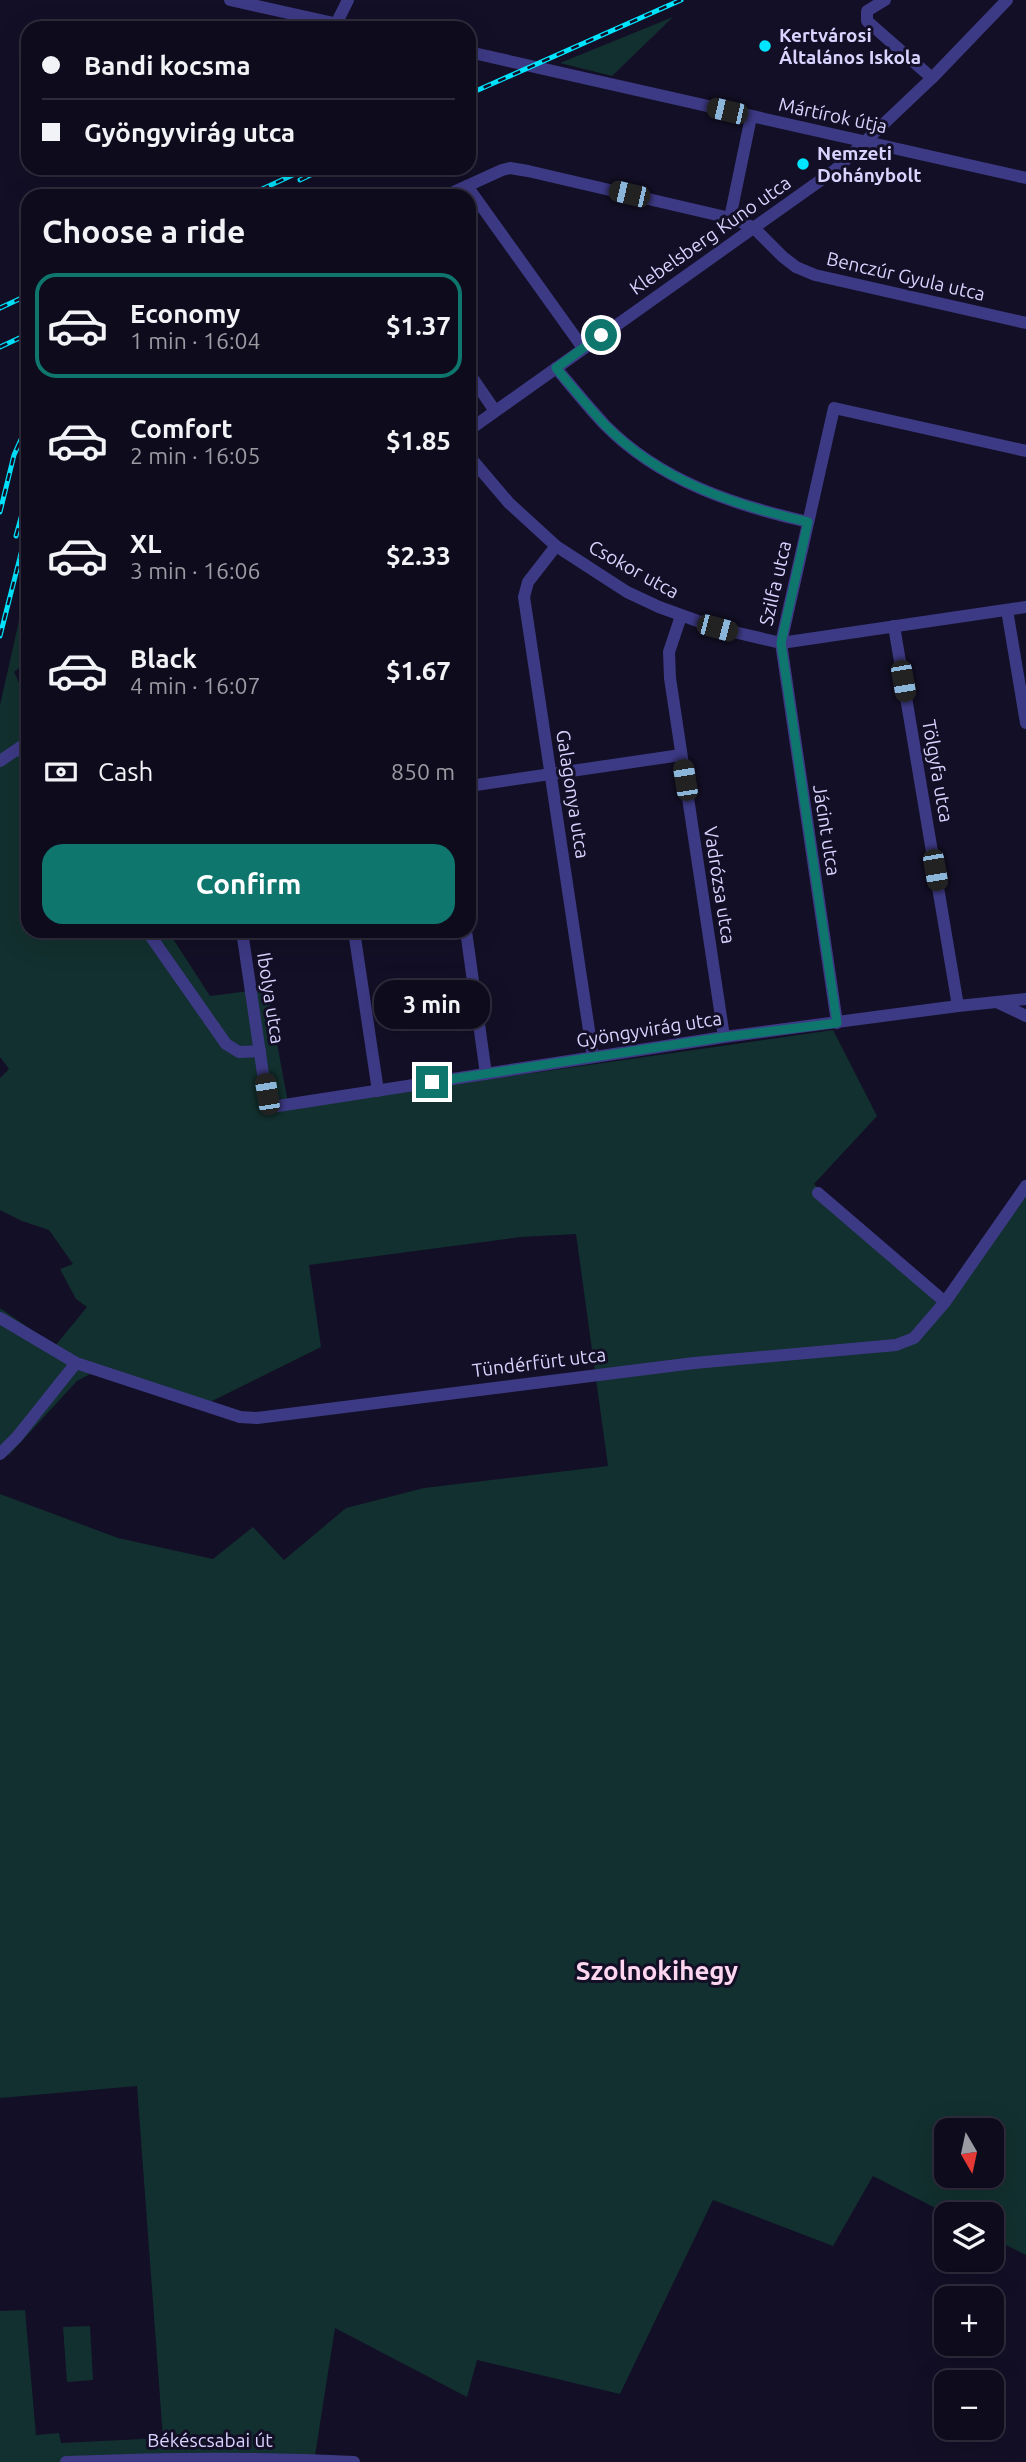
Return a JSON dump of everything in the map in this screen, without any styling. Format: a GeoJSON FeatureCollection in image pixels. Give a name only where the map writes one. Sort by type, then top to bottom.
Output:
{"type":"FeatureCollection","features":[{"type":"Feature","properties":{"kind":"street"},"geometry":{"type":"LineString","coordinates":[[230,0],[323,21]]}},
{"type":"Feature","properties":{"kind":"street"},"geometry":{"type":"LineString","coordinates":[[338,21],[348,0]]}},
{"type":"Feature","properties":{"kind":"street"},"geometry":{"type":"LineString","coordinates":[[885,0],[867,11],[867,21],[932,78]]}},
{"type":"Feature","properties":{"kind":"street","name":"Klebelsberg Kuno utca"},"geometry":{"type":"LineString","coordinates":[[476,425],[835,170],[932,78],[1007,0]]}},
{"type":"Feature","properties":{"kind":"street","name":"Mártírok útja"},"geometry":{"type":"LineString","coordinates":[[476,54],[1026,178]]}},
{"type":"Feature","properties":{"kind":"street","name":"Klebelsberg Kuno utca"},"geometry":{"type":"LineString","coordinates":[[730,218],[751,117]]}},
{"type":"Feature","properties":{"kind":"street"},"geometry":{"type":"LineString","coordinates":[[460,189],[502,170],[520,169],[730,218],[753,227]]}},
{"type":"Feature","properties":{"kind":"street"},"geometry":{"type":"LineString","coordinates":[[476,199],[583,348]]}},
{"type":"Feature","properties":{"kind":"street","name":"Benczúr Gyula utca"},"geometry":{"type":"LineString","coordinates":[[753,227],[783,257],[796,267],[815,275],[1026,323]]}},
{"type":"Feature","properties":{"kind":"street"},"geometry":{"type":"LineString","coordinates":[[556,368],[607,427],[683,481],[748,508],[808,522]]}},
{"type":"Feature","properties":{"kind":"street"},"geometry":{"type":"LineString","coordinates":[[476,383],[495,411]]}},
{"type":"Feature","properties":{"kind":"street","name":"Szilfa utca"},"geometry":{"type":"LineString","coordinates":[[781,643],[834,408],[1026,451]]}},
{"type":"Feature","properties":{"kind":"street","name":"Csokor utca"},"geometry":{"type":"LineString","coordinates":[[476,464],[509,503],[556,546],[615,585],[681,616],[730,631],[781,643],[1026,607]]}},
{"type":"Feature","properties":{"kind":"street","name":"Galagonya utca"},"geometry":{"type":"LineString","coordinates":[[556,546],[528,582],[524,597],[593,1057]]}},
{"type":"Feature","properties":{"kind":"street"},"geometry":{"type":"LineString","coordinates":[[1007,610],[1026,723]]}},
{"type":"Feature","properties":{"kind":"street","name":"Vadrózsa utca"},"geometry":{"type":"LineString","coordinates":[[681,616],[671,643],[668,665],[724,1037]]}},
{"type":"Feature","properties":{"kind":"street","name":"Tölgyfa utca"},"geometry":{"type":"LineString","coordinates":[[894,626],[958,1006]]}},
{"type":"Feature","properties":{"kind":"street","name":"Jácint utca"},"geometry":{"type":"LineString","coordinates":[[781,643],[837,1023]]}},
{"type":"Feature","properties":{"kind":"street"},"geometry":{"type":"LineString","coordinates":[[0,761],[21,747]]}},
{"type":"Feature","properties":{"kind":"street"},"geometry":{"type":"LineString","coordinates":[[476,785],[681,755]]}},
{"type":"Feature","properties":{"kind":"street"},"geometry":{"type":"LineString","coordinates":[[152,938],[226,1044],[239,1052],[260,1051]]}},
{"type":"Feature","properties":{"kind":"street","name":"Ibolya utca"},"geometry":{"type":"LineString","coordinates":[[243,938],[268,1100],[278,1106]]}},
{"type":"Feature","properties":{"kind":"street"},"geometry":{"type":"LineString","coordinates":[[355,938],[378,1091]]}},
{"type":"Feature","properties":{"kind":"street"},"geometry":{"type":"LineString","coordinates":[[467,938],[486,1074]]}},
{"type":"Feature","properties":{"kind":"street","name":"Gyöngyvirág utca"},"geometry":{"type":"LineString","coordinates":[[278,1106],[724,1037],[1026,999]]}},
{"type":"Feature","properties":{"kind":"street"},"geometry":{"type":"LineString","coordinates":[[998,1003],[1026,1016]]}},
{"type":"Feature","properties":{"kind":"street","name":"Tündérfürt utca"},"geometry":{"type":"LineString","coordinates":[[0,1318],[76,1363],[240,1417],[273,1418],[694,1363],[896,1345],[914,1338],[945,1302],[1026,1186]]}},
{"type":"Feature","properties":{"kind":"street"},"geometry":{"type":"LineString","coordinates":[[818,1193],[945,1302]]}},
{"type":"Feature","properties":{"kind":"street"},"geometry":{"type":"LineString","coordinates":[[0,1454],[17,1437],[76,1363]]}},
{"type":"Feature","properties":{"kind":"street","name":"Békéscsabai út"},"geometry":{"type":"LineString","coordinates":[[66,2462],[256,2458],[354,2462]]}},
{"type":"Feature","properties":{"kind":"green space"},"geometry":{"type":"Polygon","coordinates":[[[673,17],[612,76],[560,63],[673,17]]]}},
{"type":"Feature","properties":{"kind":"green space"},"geometry":{"type":"Polygon","coordinates":[[[21,612],[21,666],[14,672],[21,687],[21,938],[173,938],[210,996],[267,989],[289,1108],[833,1030],[877,1116],[814,1184],[945,1311],[1026,1196],[1026,2255],[1004,2244],[1004,2202],[934,2202],[934,2207],[873,2176],[833,2246],[713,2200],[620,2394],[477,2360],[467,2397],[335,2328],[314,2462],[0,2462],[0,2311],[25,2310],[36,2435],[59,2433],[61,2443],[163,2438],[137,2086],[0,2098],[0,1494],[118,1538],[213,1559],[253,1527],[284,1560],[346,1508],[424,1488],[608,1466],[576,1234],[521,1237],[309,1265],[321,1347],[200,1407],[92,1373],[77,1381],[9,1455],[0,1449],[0,1308],[55,1346],[87,1307],[76,1299],[60,1269],[73,1264],[49,1230],[0,1210],[0,1078],[9,1069],[0,1057],[0,705],[21,612]]]}},
{"type":"Feature","properties":{"kind":"green space"},"geometry":{"type":"Polygon","coordinates":[[[90,2326],[93,2380],[67,2382],[63,2327],[90,2326]]]}},
{"type":"Feature","properties":{"kind":"railway"},"geometry":{"type":"LineString","coordinates":[[476,91],[681,0]]}},
{"type":"Feature","properties":{"kind":"railway"},"geometry":{"type":"LineString","coordinates":[[262,189],[293,175]]}},
{"type":"Feature","properties":{"kind":"railway"},"geometry":{"type":"LineString","coordinates":[[300,180],[310,175]]}},
{"type":"Feature","properties":{"kind":"railway"},"geometry":{"type":"LineString","coordinates":[[0,308],[21,298]]}},
{"type":"Feature","properties":{"kind":"railway"},"geometry":{"type":"LineString","coordinates":[[0,347],[21,337]]}},
{"type":"Feature","properties":{"kind":"railway"},"geometry":{"type":"LineString","coordinates":[[0,512],[14,455],[21,440]]}},
{"type":"Feature","properties":{"kind":"railway"},"geometry":{"type":"LineString","coordinates":[[16,536],[21,518]]}},
{"type":"Feature","properties":{"kind":"railway"},"geometry":{"type":"LineString","coordinates":[[0,636],[21,554]]}},
{"type":"Feature","properties":{"kind":"place","name":"Kertvárosi Általános Iskola"},"geometry":{"type":"Point","coordinates":[765,46]}},
{"type":"Feature","properties":{"kind":"place","name":"Nemzeti Dohánybolt"},"geometry":{"type":"Point","coordinates":[803,164]}},
{"type":"Feature","properties":{"kind":"district","name":"Szolnokihegy"},"geometry":{"type":"Point","coordinates":[657,1970]}},
{"type":"Feature","properties":{"kind":"route"},"geometry":{"type":"LineString","coordinates":[[432,1082],[724,1037],[837,1023],[781,643],[808,522],[748,508],[683,481],[653,463],[607,427],[556,368],[601,335]]}}]}
